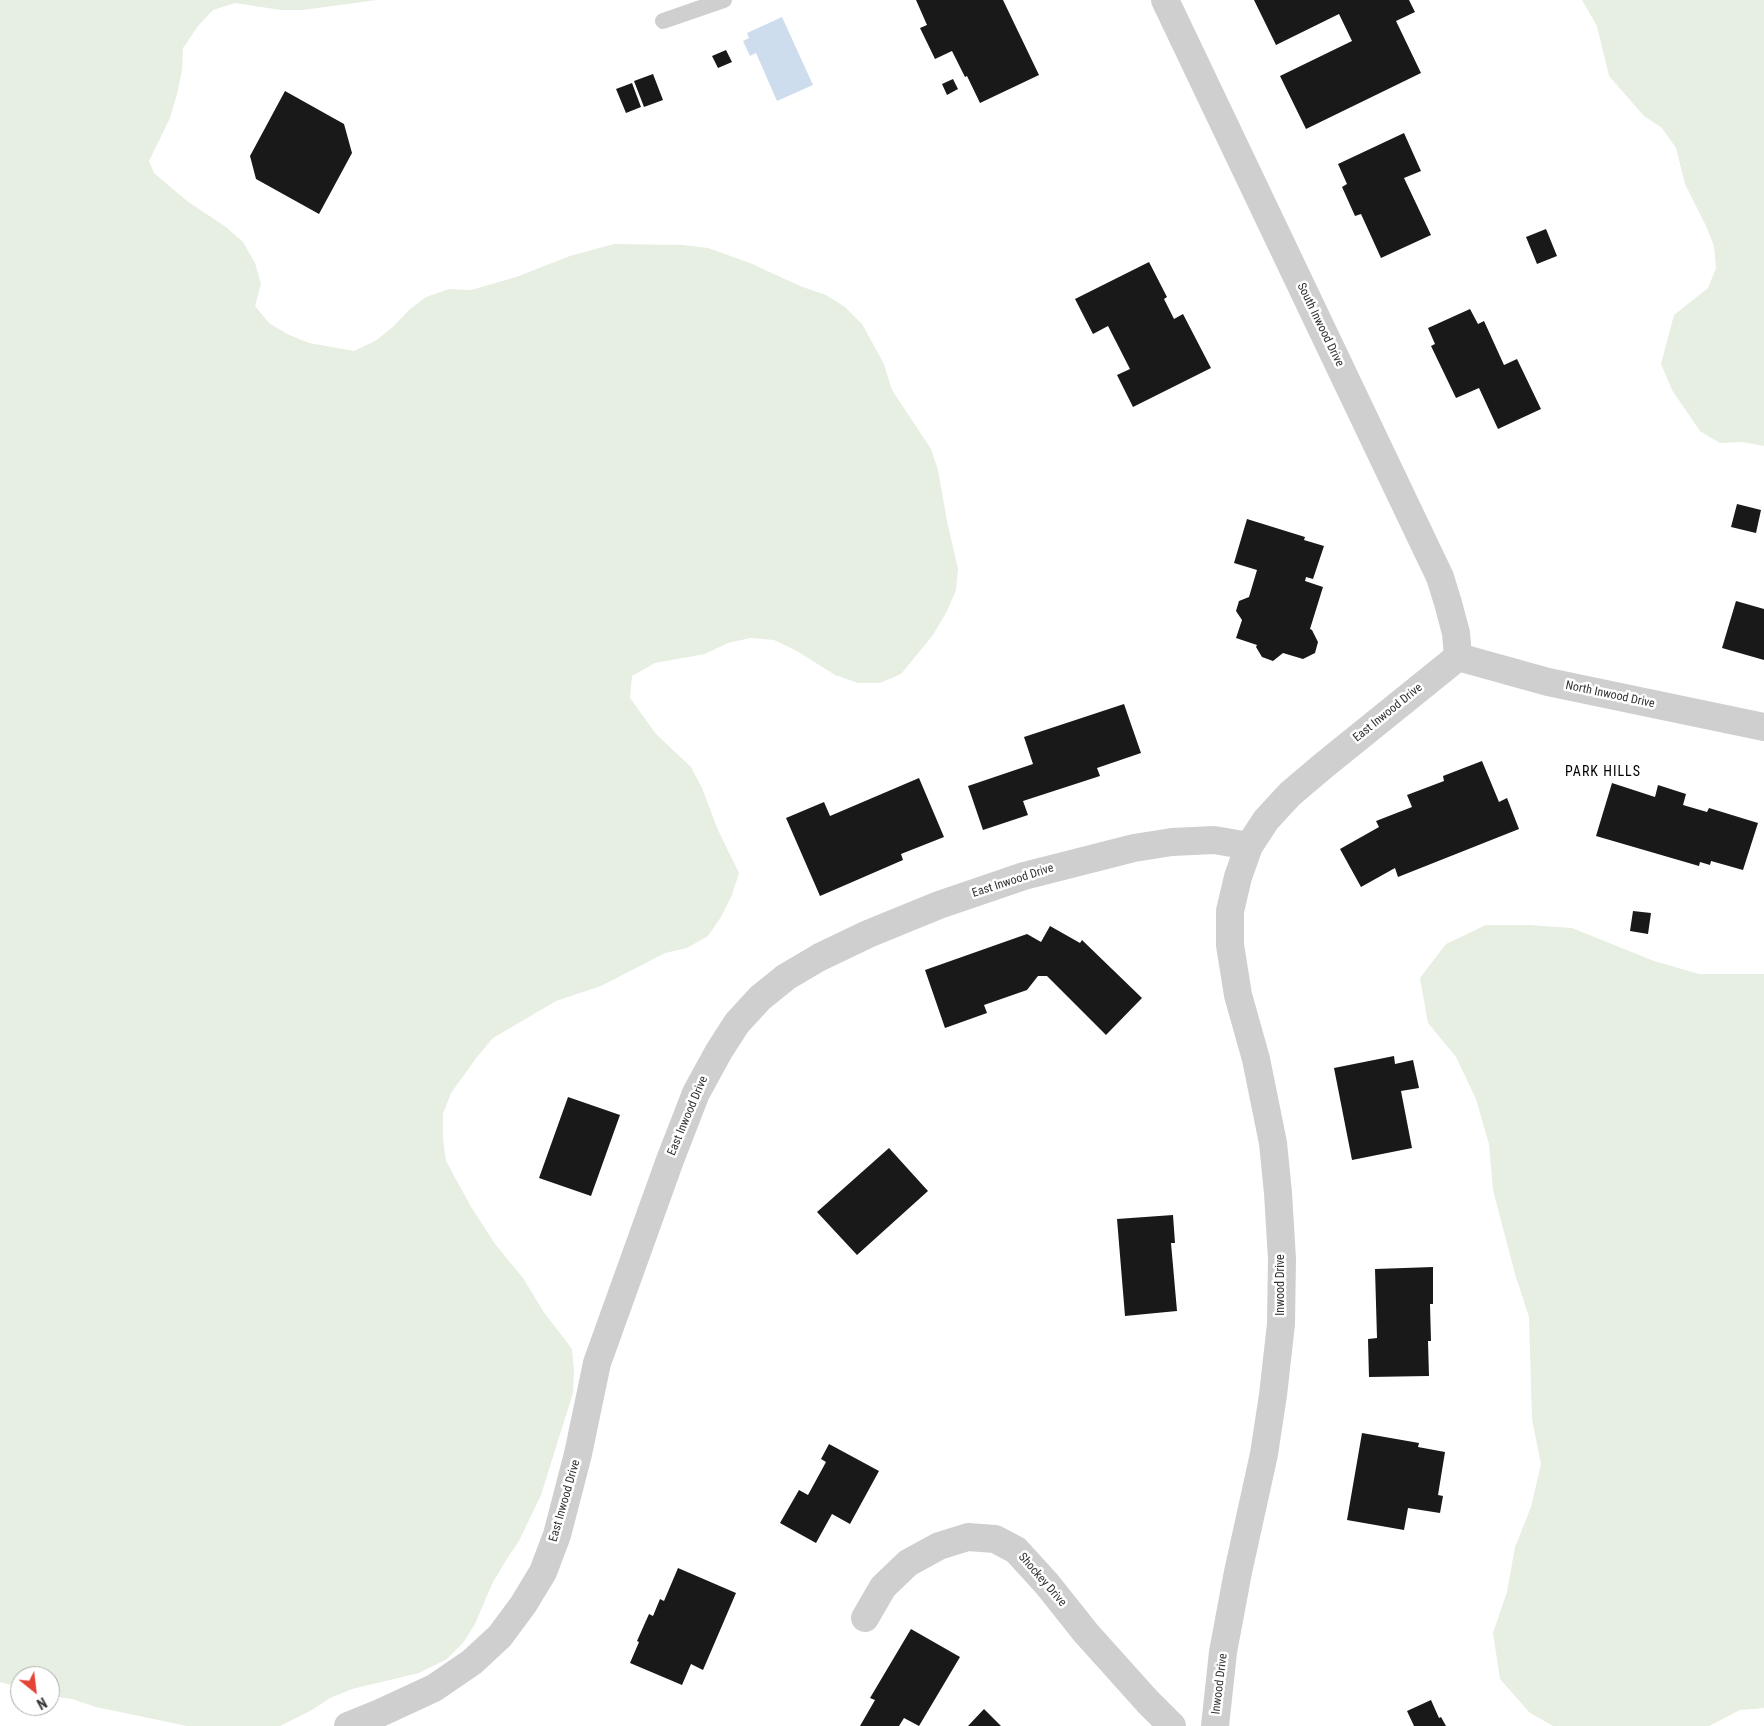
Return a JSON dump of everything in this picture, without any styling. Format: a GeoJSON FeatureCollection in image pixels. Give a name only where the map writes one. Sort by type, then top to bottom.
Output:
{"type":"FeatureCollection","features":[{"type":"Feature","properties":{"kind":"street","name":"South Inwood Drive"},"geometry":{"type":"LineString","coordinates":[[1165,0],[1432,560],[1448,603],[1456,633],[1458,656]]}},
{"type":"Feature","properties":{"kind":"street","name":"North Inwood Drive"},"geometry":{"type":"LineString","coordinates":[[1458,656],[1548,682],[1764,727]]}},
{"type":"Feature","properties":{"kind":"street","name":"East Inwood Drive"},"geometry":{"type":"LineString","coordinates":[[348,1726],[434,1688],[472,1662],[500,1636],[523,1605],[543,1572],[557,1535],[578,1454],[596,1363],[670,1160],[696,1092],[718,1051],[737,1023],[760,998],[786,977],[868,934],[939,906],[1024,876],[1109,853],[1172,842],[1214,840],[1249,846],[1266,820],[1290,794],[1458,656]]}},
{"type":"Feature","properties":{"kind":"street","name":"Inwood Drive"},"geometry":{"type":"LineString","coordinates":[[1215,1726],[1223,1652],[1238,1572],[1264,1454],[1281,1324],[1282,1259],[1273,1143],[1256,1060],[1238,995],[1230,944],[1230,911],[1238,877],[1249,846]]}},
{"type":"Feature","properties":{"kind":"street","name":"Shockey Drive"},"geometry":{"type":"LineString","coordinates":[[866,1618],[882,1587],[908,1563],[939,1546],[968,1537],[995,1539],[1016,1550],[1047,1584],[1086,1633],[1172,1726]]}},
{"type":"Feature","properties":{"kind":"lane"},"geometry":{"type":"LineString","coordinates":[[663,21],[724,0]]}},
{"type":"Feature","properties":{"kind":"shaded area"},"geometry":{"type":"Polygon","coordinates":[[[0,0],[377,0],[303,10],[281,10],[235,3],[213,10],[198,26],[183,48],[182,70],[170,118],[149,161],[154,173],[187,201],[226,227],[243,242],[255,263],[261,284],[255,306],[269,323],[287,334],[309,343],[354,351],[375,341],[426,297],[449,289],[471,290],[516,277],[570,256],[614,244],[683,245],[708,248],[750,263],[800,286],[826,295],[845,307],[862,324],[884,364],[892,390],[931,449],[938,470],[958,569],[956,590],[947,611],[933,635],[901,674],[880,683],[858,683],[835,675],[797,651],[774,640],[750,638],[728,643],[705,654],[655,663],[632,676],[630,698],[656,734],[691,767],[739,873],[732,895],[721,917],[708,936],[687,948],[665,953],[601,986],[556,1001],[493,1038],[451,1093],[443,1114],[443,1139],[446,1161],[470,1205],[495,1244],[523,1278],[543,1311],[572,1349],[574,1371],[573,1393],[541,1495],[519,1541],[493,1582],[475,1624],[463,1643],[447,1659],[419,1673],[352,1689],[330,1698],[310,1711],[280,1726],[187,1726],[60,1697],[60,1666],[10,1666],[10,1685],[0,1682],[0,0]]]}},
{"type":"Feature","properties":{"kind":"shaded area"},"geometry":{"type":"Polygon","coordinates":[[[1582,0],[1764,0],[1764,446],[1742,442],[1720,443],[1700,431],[1672,390],[1661,364],[1674,315],[1708,288],[1716,268],[1714,246],[1685,184],[1676,148],[1662,128],[1644,116],[1609,76],[1597,26],[1582,0]]]}},
{"type":"Feature","properties":{"kind":"shaded area"},"geometry":{"type":"Polygon","coordinates":[[[1486,925],[1572,928],[1654,961],[1699,974],[1764,974],[1764,1708],[1740,1710],[1709,1726],[1553,1726],[1530,1713],[1500,1679],[1493,1633],[1507,1592],[1515,1547],[1531,1507],[1541,1464],[1532,1419],[1529,1317],[1515,1274],[1493,1190],[1489,1144],[1476,1099],[1456,1057],[1428,1023],[1420,978],[1446,944],[1486,925]]]}},
{"type":"Feature","properties":{"kind":"water"},"geometry":{"type":"Polygon","coordinates":[[[782,17],[813,85],[777,101],[756,53],[750,56],[743,41],[749,38],[747,33],[782,17]]]}},
{"type":"Feature","properties":{"kind":"building"},"geometry":{"type":"Polygon","coordinates":[[[916,0],[1003,0],[1039,75],[980,103],[952,51],[935,59],[920,28],[927,25],[916,0]]]}},
{"type":"Feature","properties":{"kind":"building"},"geometry":{"type":"Polygon","coordinates":[[[1254,0],[1409,0],[1415,12],[1396,21],[1421,73],[1306,129],[1280,76],[1352,41],[1339,14],[1276,45],[1254,0]]]}},
{"type":"Feature","properties":{"kind":"building"},"geometry":{"type":"Polygon","coordinates":[[[726,50],[732,62],[718,68],[712,56],[726,50]]]}},
{"type":"Feature","properties":{"kind":"building"},"geometry":{"type":"Polygon","coordinates":[[[653,74],[663,100],[644,107],[634,81],[653,74]]]}},
{"type":"Feature","properties":{"kind":"building"},"geometry":{"type":"Polygon","coordinates":[[[953,79],[958,89],[947,95],[942,84],[953,79]]]}},
{"type":"Feature","properties":{"kind":"building"},"geometry":{"type":"Polygon","coordinates":[[[632,83],[641,107],[626,113],[616,89],[632,83]]]}},
{"type":"Feature","properties":{"kind":"building"},"geometry":{"type":"Polygon","coordinates":[[[285,91],[344,124],[352,153],[319,214],[256,179],[250,156],[285,91]]]}},
{"type":"Feature","properties":{"kind":"building"},"geometry":{"type":"Polygon","coordinates":[[[1404,133],[1421,171],[1404,178],[1431,235],[1381,258],[1361,214],[1355,216],[1342,187],[1347,184],[1338,164],[1404,133]]]}},
{"type":"Feature","properties":{"kind":"building"},"geometry":{"type":"Polygon","coordinates":[[[1546,229],[1557,256],[1537,264],[1526,237],[1546,229]]]}},
{"type":"Feature","properties":{"kind":"building"},"geometry":{"type":"Polygon","coordinates":[[[1149,262],[1167,297],[1164,299],[1174,319],[1183,314],[1211,368],[1133,407],[1117,375],[1130,369],[1108,326],[1093,334],[1075,299],[1149,262]]]}},
{"type":"Feature","properties":{"kind":"building"},"geometry":{"type":"Polygon","coordinates":[[[1470,309],[1478,324],[1484,321],[1504,365],[1517,359],[1541,409],[1498,429],[1479,388],[1456,398],[1431,346],[1435,344],[1428,328],[1470,309]]]}},
{"type":"Feature","properties":{"kind":"building"},"geometry":{"type":"Polygon","coordinates":[[[1737,504],[1761,510],[1756,533],[1731,527],[1737,504]]]}},
{"type":"Feature","properties":{"kind":"building"},"geometry":{"type":"Polygon","coordinates":[[[1247,519],[1305,537],[1304,540],[1324,546],[1313,579],[1306,577],[1305,581],[1323,587],[1310,629],[1318,642],[1315,653],[1303,659],[1283,653],[1273,661],[1262,657],[1256,647],[1257,645],[1236,638],[1242,620],[1236,611],[1239,601],[1249,597],[1257,570],[1234,563],[1247,519]]]}},
{"type":"Feature","properties":{"kind":"building"},"geometry":{"type":"Polygon","coordinates":[[[1736,601],[1764,609],[1764,660],[1722,648],[1736,601]]]}},
{"type":"Feature","properties":{"kind":"building"},"geometry":{"type":"Polygon","coordinates":[[[1124,704],[1141,753],[1097,768],[1100,776],[1023,801],[1028,815],[983,830],[968,786],[1033,764],[1024,737],[1124,704]]]}},
{"type":"Feature","properties":{"kind":"building"},"geometry":{"type":"Polygon","coordinates":[[[1482,761],[1499,802],[1507,798],[1519,829],[1398,877],[1395,868],[1361,887],[1340,849],[1379,827],[1376,821],[1412,807],[1407,795],[1444,781],[1443,776],[1482,761]]]}},
{"type":"Feature","properties":{"kind":"building"},"geometry":{"type":"Polygon","coordinates":[[[919,778],[944,837],[901,854],[903,860],[820,896],[786,818],[824,802],[830,816],[919,778]]]}},
{"type":"Feature","properties":{"kind":"building"},"geometry":{"type":"Polygon","coordinates":[[[1612,783],[1655,797],[1658,785],[1686,794],[1683,805],[1707,812],[1709,808],[1758,823],[1743,870],[1711,861],[1710,865],[1700,862],[1699,866],[1596,836],[1612,783]]]}},
{"type":"Feature","properties":{"kind":"building"},"geometry":{"type":"Polygon","coordinates":[[[1633,911],[1651,913],[1648,934],[1630,931],[1633,911]]]}},
{"type":"Feature","properties":{"kind":"building"},"geometry":{"type":"Polygon","coordinates":[[[1050,926],[1080,943],[1082,940],[1142,998],[1106,1035],[1047,976],[1038,976],[1027,990],[984,1005],[987,1013],[945,1028],[925,970],[1027,934],[1041,942],[1050,926]]]}},
{"type":"Feature","properties":{"kind":"building"},"geometry":{"type":"Polygon","coordinates":[[[1394,1056],[1395,1064],[1413,1060],[1419,1088],[1401,1091],[1412,1148],[1352,1160],[1334,1068],[1394,1056]]]}},
{"type":"Feature","properties":{"kind":"building"},"geometry":{"type":"Polygon","coordinates":[[[568,1097],[620,1115],[591,1196],[539,1178],[568,1097]]]}},
{"type":"Feature","properties":{"kind":"building"},"geometry":{"type":"Polygon","coordinates":[[[889,1148],[928,1191],[857,1255],[817,1212],[889,1148]]]}},
{"type":"Feature","properties":{"kind":"building"},"geometry":{"type":"Polygon","coordinates":[[[1173,1215],[1175,1243],[1171,1243],[1177,1311],[1125,1316],[1117,1219],[1173,1215]]]}},
{"type":"Feature","properties":{"kind":"building"},"geometry":{"type":"Polygon","coordinates":[[[1433,1267],[1433,1304],[1430,1304],[1431,1341],[1428,1341],[1429,1376],[1369,1377],[1368,1339],[1377,1338],[1375,1269],[1433,1267]]]}},
{"type":"Feature","properties":{"kind":"building"},"geometry":{"type":"Polygon","coordinates":[[[1362,1433],[1419,1443],[1418,1447],[1445,1452],[1438,1495],[1443,1496],[1440,1513],[1408,1508],[1404,1530],[1347,1520],[1362,1433]]]}},
{"type":"Feature","properties":{"kind":"building"},"geometry":{"type":"Polygon","coordinates":[[[829,1444],[879,1471],[850,1524],[832,1514],[816,1543],[780,1523],[799,1490],[808,1495],[826,1462],[821,1459],[829,1444]]]}},
{"type":"Feature","properties":{"kind":"building"},"geometry":{"type":"Polygon","coordinates":[[[678,1568],[736,1593],[703,1670],[691,1664],[682,1685],[630,1663],[649,1614],[653,1616],[660,1599],[664,1601],[678,1568]]]}},
{"type":"Feature","properties":{"kind":"building"},"geometry":{"type":"Polygon","coordinates":[[[911,1629],[960,1657],[919,1726],[904,1718],[899,1726],[860,1726],[875,1700],[870,1698],[911,1629]]]}},
{"type":"Feature","properties":{"kind":"building"},"geometry":{"type":"Polygon","coordinates":[[[1431,1700],[1439,1718],[1441,1717],[1446,1726],[1414,1726],[1407,1711],[1431,1700]]]}},
{"type":"Feature","properties":{"kind":"building"},"geometry":{"type":"Polygon","coordinates":[[[984,1709],[1001,1726],[968,1726],[984,1709]]]}},
{"type":"Feature","properties":{"kind":"district","name":"PARK HILLS"},"geometry":{"type":"Point","coordinates":[1603,772]}}]}
